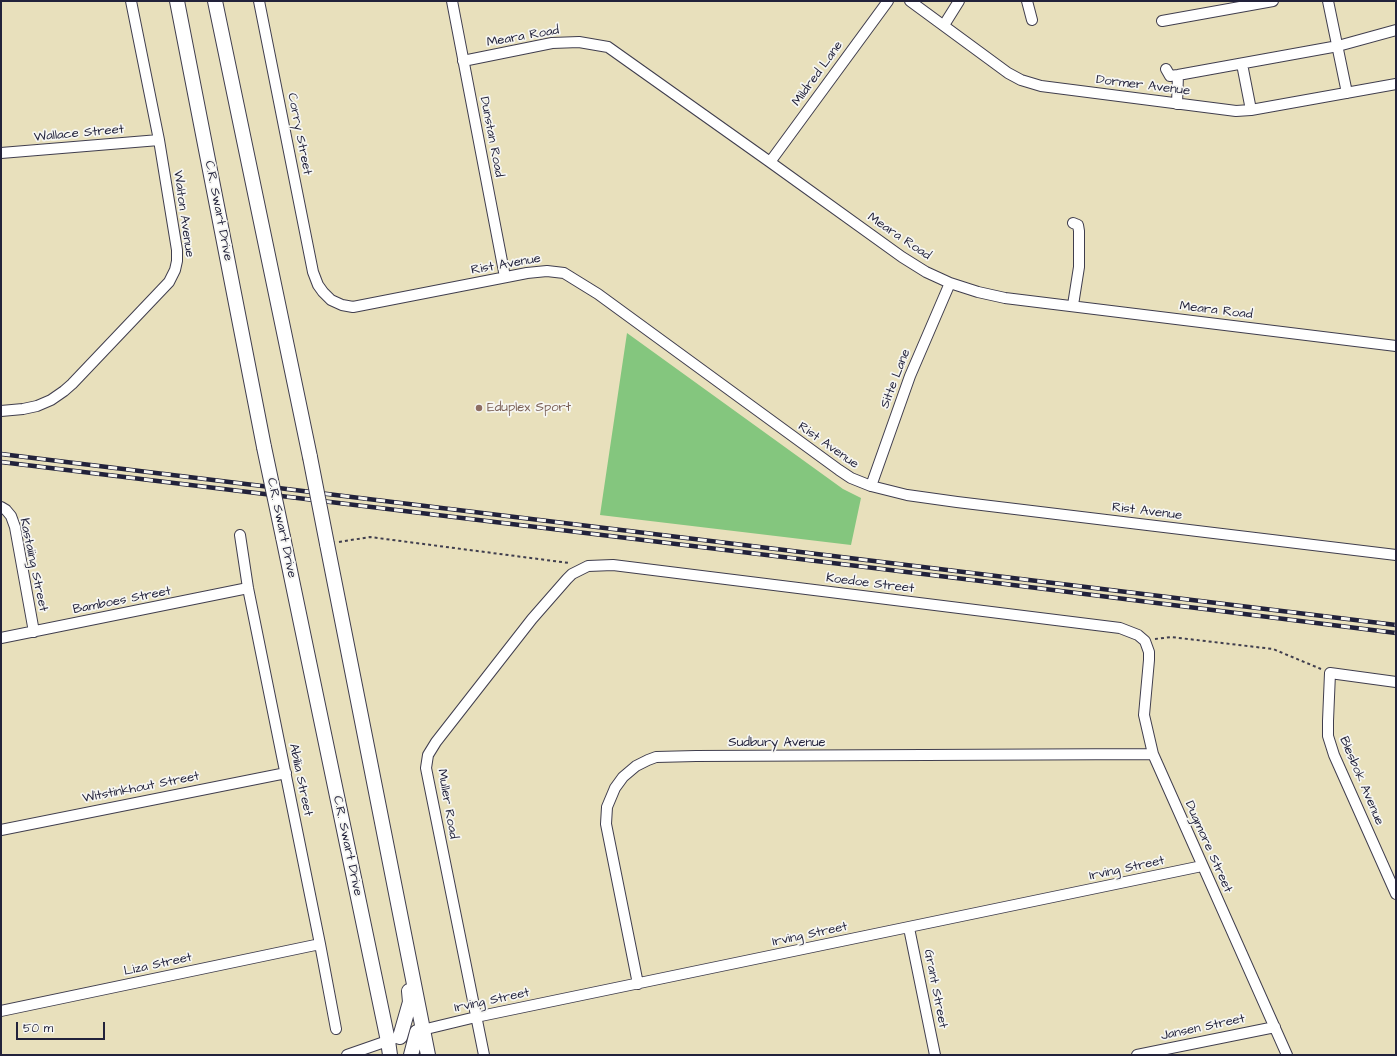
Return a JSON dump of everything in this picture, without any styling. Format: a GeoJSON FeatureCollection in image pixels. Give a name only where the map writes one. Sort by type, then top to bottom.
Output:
{"type":"FeatureCollection","features":[{"type":"Feature","properties":{"kind":"main road","name":"C.R. Swart Drive"},"geometry":{"type":"LineString","coordinates":[[177,1],[264,447],[394,1039],[390,1055]]}},
{"type":"Feature","properties":{"kind":"main road"},"geometry":{"type":"LineString","coordinates":[[215,1],[310,457],[411,972],[420,1031],[428,1055]]}},
{"type":"Feature","properties":{"kind":"main road"},"geometry":{"type":"LineString","coordinates":[[394,1039],[410,1002],[409,987],[411,972]]}},
{"type":"Feature","properties":{"kind":"main road"},"geometry":{"type":"LineString","coordinates":[[411,1055],[420,1031]]}},
{"type":"Feature","properties":{"kind":"street","name":"Walton Avenue"},"geometry":{"type":"LineString","coordinates":[[1,411],[23,409],[45,403],[72,384],[169,282],[177,266],[177,250],[159,140],[131,1]]}},
{"type":"Feature","properties":{"kind":"street","name":"Corry Street"},"geometry":{"type":"LineString","coordinates":[[259,1],[313,272]]}},
{"type":"Feature","properties":{"kind":"street","name":"Dunstan Road"},"geometry":{"type":"LineString","coordinates":[[452,1],[505,277]]}},
{"type":"Feature","properties":{"kind":"street","name":"Mildred Lane"},"geometry":{"type":"LineString","coordinates":[[770,162],[888,1]]}},
{"type":"Feature","properties":{"kind":"street","name":"Dormer Avenue"},"geometry":{"type":"LineString","coordinates":[[910,1],[1008,73],[1030,84],[1236,111],[1251,110],[1396,84]]}},
{"type":"Feature","properties":{"kind":"street"},"geometry":{"type":"LineString","coordinates":[[944,25],[959,1]]}},
{"type":"Feature","properties":{"kind":"street"},"geometry":{"type":"LineString","coordinates":[[1027,1],[1032,20]]}},
{"type":"Feature","properties":{"kind":"street"},"geometry":{"type":"LineString","coordinates":[[1162,21],[1273,1]]}},
{"type":"Feature","properties":{"kind":"street"},"geometry":{"type":"LineString","coordinates":[[1328,1],[1347,93]]}},
{"type":"Feature","properties":{"kind":"street"},"geometry":{"type":"LineString","coordinates":[[1166,69],[1170,76],[1178,75],[1338,46],[1396,30]]}},
{"type":"Feature","properties":{"kind":"street","name":"Meara Road"},"geometry":{"type":"LineString","coordinates":[[463,61],[552,43],[579,42],[608,48],[902,257],[926,272],[950,283],[978,292],[1005,298],[1073,305],[1396,346]]}},
{"type":"Feature","properties":{"kind":"street"},"geometry":{"type":"LineString","coordinates":[[1242,64],[1251,110]]}},
{"type":"Feature","properties":{"kind":"street"},"geometry":{"type":"LineString","coordinates":[[1177,104],[1178,75]]}},
{"type":"Feature","properties":{"kind":"street","name":"Wallace Street"},"geometry":{"type":"LineString","coordinates":[[1,153],[159,140]]}},
{"type":"Feature","properties":{"kind":"street"},"geometry":{"type":"LineString","coordinates":[[1073,223],[1078,226],[1079,231],[1078,267],[1073,305]]}},
{"type":"Feature","properties":{"kind":"street","name":"Rist Avenue"},"geometry":{"type":"LineString","coordinates":[[313,272],[318,285],[331,300],[342,305],[353,307],[505,277],[547,271],[564,273],[598,294],[839,470],[851,478],[871,486],[907,495],[950,501],[1396,555]]}},
{"type":"Feature","properties":{"kind":"street","name":"Sitte Lane"},"geometry":{"type":"LineString","coordinates":[[871,486],[910,376],[950,283]]}},
{"type":"Feature","properties":{"kind":"street","name":"Kastaiing Street"},"geometry":{"type":"LineString","coordinates":[[1,507],[11,516],[15,527],[34,632]]}},
{"type":"Feature","properties":{"kind":"street","name":"Abilia Street"},"geometry":{"type":"LineString","coordinates":[[240,535],[248,588],[286,772],[336,1029]]}},
{"type":"Feature","properties":{"kind":"street","name":"Koedoe Street"},"geometry":{"type":"LineString","coordinates":[[588,566],[613,565],[1120,628],[1138,634],[1146,641]]}},
{"type":"Feature","properties":{"kind":"street","name":"Muller Road"},"geometry":{"type":"LineString","coordinates":[[484,1055],[426,768],[428,756],[436,742],[532,619],[572,574],[588,566]]}},
{"type":"Feature","properties":{"kind":"street","name":"Bamboes Street"},"geometry":{"type":"LineString","coordinates":[[1,638],[248,588]]}},
{"type":"Feature","properties":{"kind":"street","name":"Dugmore Street"},"geometry":{"type":"LineString","coordinates":[[1146,641],[1150,660],[1144,715],[1153,754],[1287,1055]]}},
{"type":"Feature","properties":{"kind":"street"},"geometry":{"type":"LineString","coordinates":[[1330,673],[1396,682]]}},
{"type":"Feature","properties":{"kind":"street","name":"Blesbok Avenue"},"geometry":{"type":"LineString","coordinates":[[1330,673],[1328,736],[1396,894]]}},
{"type":"Feature","properties":{"kind":"street","name":"Sudbury Avenue"},"geometry":{"type":"LineString","coordinates":[[638,984],[606,824],[607,807],[615,788],[636,766],[648,760],[656,757],[696,756],[1153,754]]}},
{"type":"Feature","properties":{"kind":"street","name":"Witstinkhout Street"},"geometry":{"type":"LineString","coordinates":[[1,830],[286,772]]}},
{"type":"Feature","properties":{"kind":"street","name":"Irving Street"},"geometry":{"type":"LineString","coordinates":[[347,1055],[420,1031],[476,1017],[910,928],[1202,866]]}},
{"type":"Feature","properties":{"kind":"street","name":"Grant Street"},"geometry":{"type":"LineString","coordinates":[[910,928],[935,1055]]}},
{"type":"Feature","properties":{"kind":"street","name":"Liza Street"},"geometry":{"type":"LineString","coordinates":[[1,1011],[320,944]]}},
{"type":"Feature","properties":{"kind":"street","name":"Jansen Street"},"geometry":{"type":"LineString","coordinates":[[1137,1055],[1275,1027]]}},
{"type":"Feature","properties":{"kind":"path"},"geometry":{"type":"LineString","coordinates":[[327,544],[370,537],[588,566]]}},
{"type":"Feature","properties":{"kind":"path"},"geometry":{"type":"LineString","coordinates":[[1146,641],[1171,637],[1274,649],[1330,673]]}},
{"type":"Feature","properties":{"kind":"green space"},"geometry":{"type":"Polygon","coordinates":[[[627,333],[843,489],[861,498],[851,545],[600,515],[627,333]]]}},
{"type":"Feature","properties":{"kind":"railway"},"geometry":{"type":"LineString","coordinates":[[1,454],[1396,625]]}},
{"type":"Feature","properties":{"kind":"railway"},"geometry":{"type":"LineString","coordinates":[[1,462],[1396,633]]}},
{"type":"Feature","properties":{"kind":"place","name":"Eduplex Sport"},"geometry":{"type":"Point","coordinates":[479,408]}}]}
